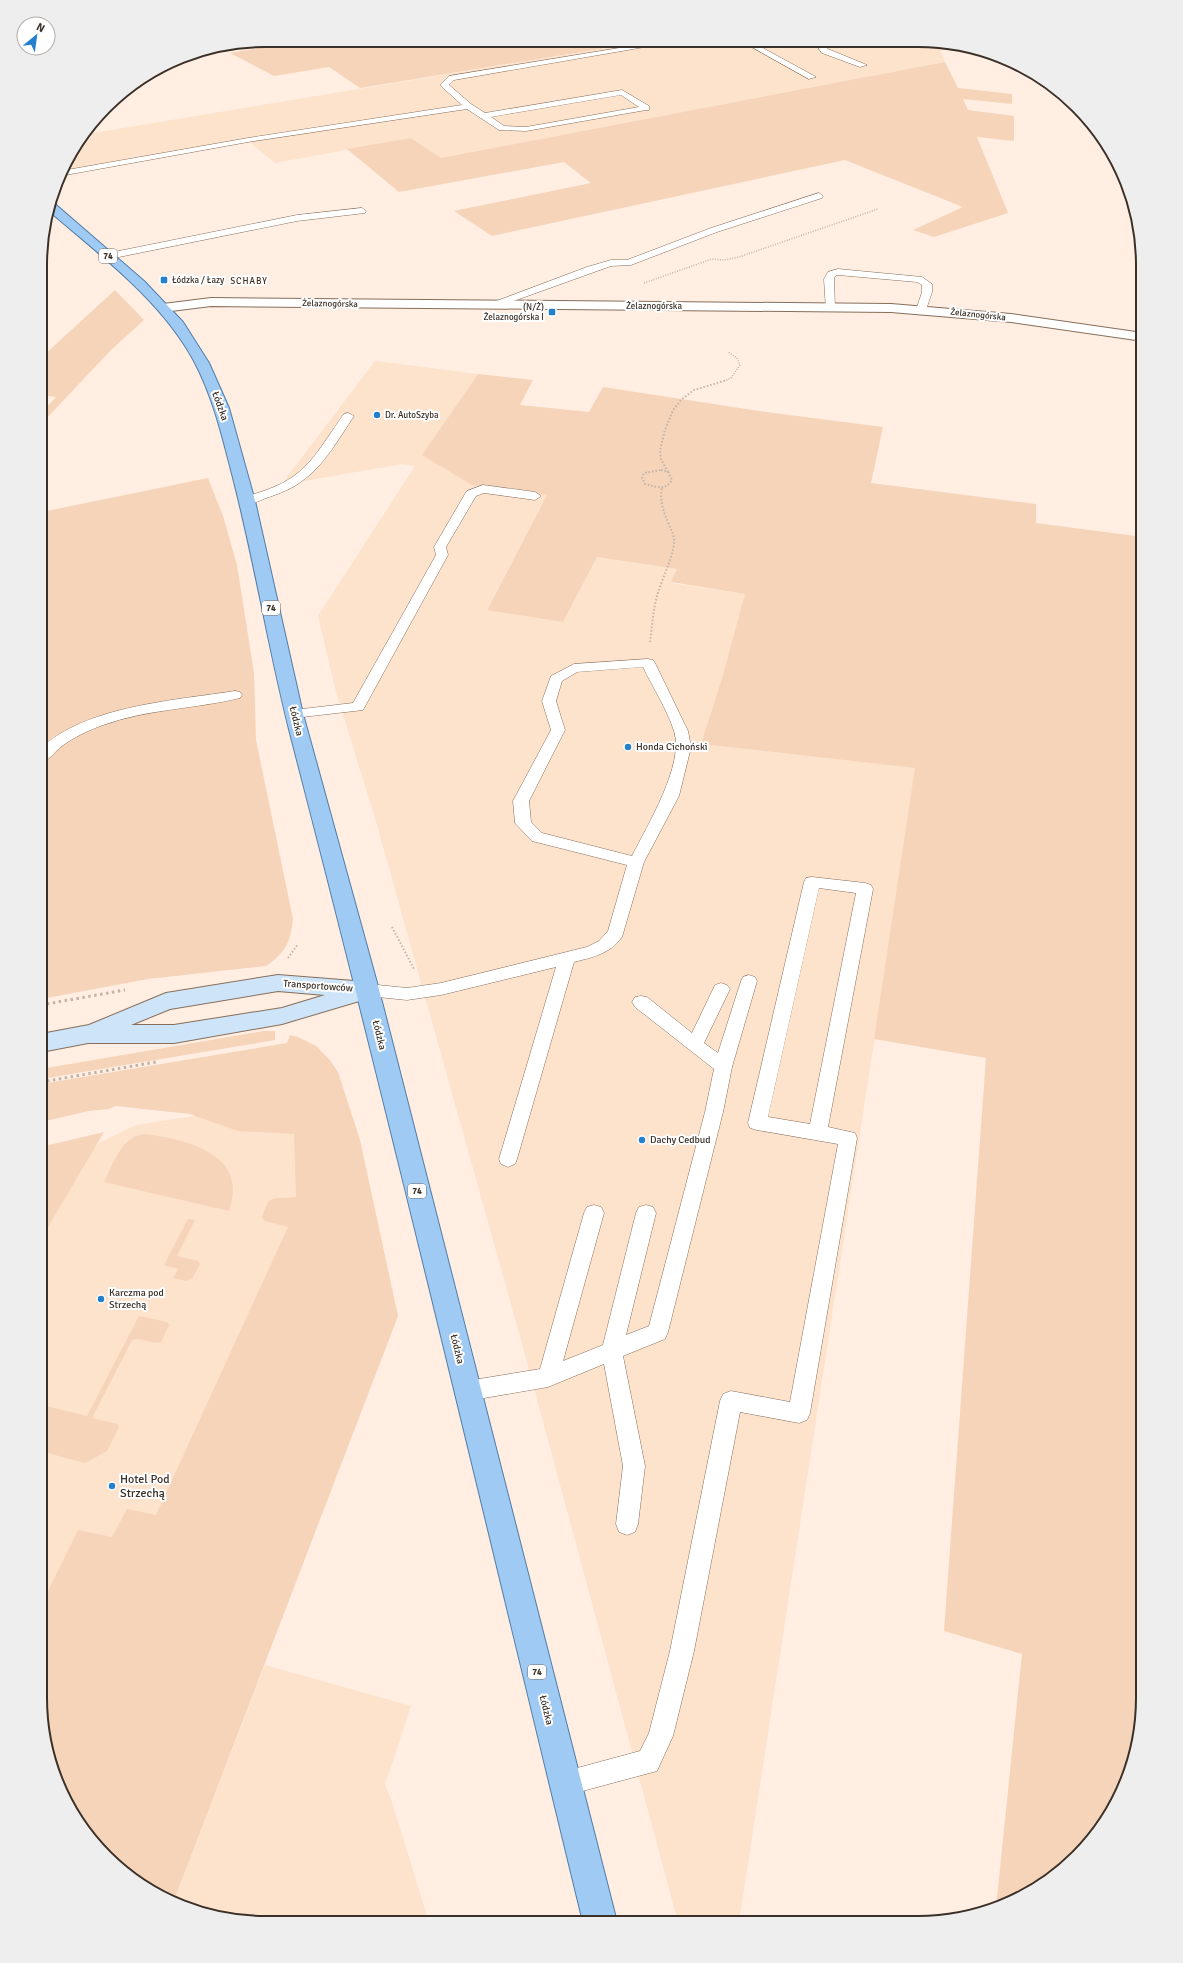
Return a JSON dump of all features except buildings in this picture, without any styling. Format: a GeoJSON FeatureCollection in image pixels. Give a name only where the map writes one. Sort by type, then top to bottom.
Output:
{"type":"FeatureCollection","features":[{"type":"Feature","properties":{"kind":"main road","name":"Łódzka"},"geometry":{"type":"LineString","coordinates":[[54,208],[109,256],[163,308],[178,325],[190,342],[213,386],[229,430],[247,501],[294,714],[368,990],[564,1783],[598,1916]]}},
{"type":"Feature","properties":{"kind":"street","name":"Żelaznogórska"},"geometry":{"type":"LineString","coordinates":[[163,308],[211,302],[921,310],[1011,318],[1136,336]]}},
{"type":"Feature","properties":{"kind":"street","name":"Transportowców"},"geometry":{"type":"LineString","coordinates":[[88,1034],[166,1002],[278,983],[368,990]]}},
{"type":"Feature","properties":{"kind":"street","name":"Transportowców"},"geometry":{"type":"LineString","coordinates":[[47,1041],[88,1034],[174,1034],[282,1016],[368,990]]}},
{"type":"Feature","properties":{"kind":"lane"},"geometry":{"type":"LineString","coordinates":[[484,116],[622,92],[646,108],[526,129],[502,128],[468,106],[444,85],[452,78],[640,47]]}},
{"type":"Feature","properties":{"kind":"lane"},"geometry":{"type":"LineString","coordinates":[[756,47],[812,76]]}},
{"type":"Feature","properties":{"kind":"lane"},"geometry":{"type":"LineString","coordinates":[[822,47],[826,51],[863,65]]}},
{"type":"Feature","properties":{"kind":"lane"},"geometry":{"type":"LineString","coordinates":[[67,173],[248,140],[468,106]]}},
{"type":"Feature","properties":{"kind":"lane"},"geometry":{"type":"LineString","coordinates":[[494,305],[590,269],[611,263],[628,263],[714,230],[819,196]]}},
{"type":"Feature","properties":{"kind":"lane"},"geometry":{"type":"LineString","coordinates":[[109,256],[297,218],[362,211]]}},
{"type":"Feature","properties":{"kind":"lane"},"geometry":{"type":"LineString","coordinates":[[830,308],[829,279],[831,274],[838,272],[919,278],[927,284],[921,310]]}},
{"type":"Feature","properties":{"kind":"lane"},"geometry":{"type":"LineString","coordinates":[[247,501],[272,492],[299,478],[316,460],[348,416]]}},
{"type":"Feature","properties":{"kind":"lane"},"geometry":{"type":"LineString","coordinates":[[294,714],[358,707],[442,556],[440,547],[471,494],[483,489],[535,496]]}},
{"type":"Feature","properties":{"kind":"lane"},"geometry":{"type":"LineString","coordinates":[[368,990],[407,994],[441,989],[602,948],[616,933],[636,862],[671,796],[684,747],[681,731],[648,663],[574,668],[556,678],[549,701],[558,730],[520,802],[523,823],[536,837],[636,862]]}},
{"type":"Feature","properties":{"kind":"lane"},"geometry":{"type":"LineString","coordinates":[[47,752],[58,742],[89,725],[120,715],[235,695]]}},
{"type":"Feature","properties":{"kind":"lane"},"geometry":{"type":"LineString","coordinates":[[564,1783],[648,1762],[661,1736],[682,1651],[731,1401],[799,1413],[848,1138],[757,1123],[812,882],[865,889],[818,1133]]}},
{"type":"Feature","properties":{"kind":"lane"},"geometry":{"type":"LineString","coordinates":[[508,1159],[567,958]]}},
{"type":"Feature","properties":{"kind":"lane"},"geometry":{"type":"LineString","coordinates":[[467,1391],[548,1377],[658,1332],[714,1112],[722,1067],[749,981]]}},
{"type":"Feature","properties":{"kind":"lane"},"geometry":{"type":"LineString","coordinates":[[695,1044],[721,989]]}},
{"type":"Feature","properties":{"kind":"lane"},"geometry":{"type":"LineString","coordinates":[[641,1002],[722,1067]]}},
{"type":"Feature","properties":{"kind":"lane"},"geometry":{"type":"LineString","coordinates":[[548,1377],[594,1213]]}},
{"type":"Feature","properties":{"kind":"lane"},"geometry":{"type":"LineString","coordinates":[[627,1524],[634,1466],[612,1351],[646,1213]]}},
{"type":"Feature","properties":{"kind":"path"},"geometry":{"type":"LineString","coordinates":[[643,284],[712,259],[724,260],[739,257],[878,209]]}},
{"type":"Feature","properties":{"kind":"path"},"geometry":{"type":"LineString","coordinates":[[668,472],[660,470],[644,474],[642,478],[645,484],[662,488],[669,485],[672,480],[660,455],[668,416],[676,405],[694,390],[726,381],[735,375],[740,365],[737,358],[728,352]]}},
{"type":"Feature","properties":{"kind":"path"},"geometry":{"type":"LineString","coordinates":[[648,663],[653,613],[675,542],[661,508],[660,495],[662,488]]}},
{"type":"Feature","properties":{"kind":"path"},"geometry":{"type":"LineString","coordinates":[[392,927],[414,969],[419,970]]}},
{"type":"Feature","properties":{"kind":"shaded area"},"geometry":{"type":"Polygon","coordinates":[[[265,47],[612,47],[360,88],[329,67],[274,76],[230,53],[265,47]]]}},
{"type":"Feature","properties":{"kind":"shaded area"},"geometry":{"type":"Polygon","coordinates":[[[613,47],[932,47],[939,48],[945,62],[441,158],[411,138],[275,163],[247,140],[67,173],[91,133],[613,47]]]}},
{"type":"Feature","properties":{"kind":"shaded area"},"geometry":{"type":"Polygon","coordinates":[[[939,48],[964,52],[939,49],[939,48]]]}},
{"type":"Feature","properties":{"kind":"shaded area"},"geometry":{"type":"Polygon","coordinates":[[[945,62],[958,88],[1012,94],[1012,104],[963,99],[968,110],[1014,116],[1014,141],[977,137],[1008,213],[934,237],[913,230],[963,207],[845,160],[492,236],[454,211],[591,183],[564,162],[399,192],[347,149],[411,138],[441,158],[945,62]]]}},
{"type":"Feature","properties":{"kind":"shaded area"},"geometry":{"type":"Polygon","coordinates":[[[115,290],[144,320],[111,350],[47,418],[47,407],[56,397],[47,396],[47,352],[115,290]]]}},
{"type":"Feature","properties":{"kind":"shaded area"},"geometry":{"type":"Polygon","coordinates":[[[375,361],[478,374],[422,455],[472,484],[547,495],[487,609],[563,622],[597,557],[677,569],[671,583],[746,594],[723,675],[701,744],[916,768],[740,1916],[676,1916],[521,1340],[375,818],[336,692],[318,616],[415,466],[402,464],[281,485],[375,361]]]}},
{"type":"Feature","properties":{"kind":"shaded area"},"geometry":{"type":"Polygon","coordinates":[[[478,374],[533,380],[520,405],[589,412],[603,387],[766,412],[883,427],[871,483],[1036,504],[1036,523],[1136,536],[1136,1712],[1129,1755],[1114,1795],[1107,1807],[1082,1842],[1062,1862],[1051,1871],[1015,1894],[997,1901],[1022,1654],[944,1631],[986,1058],[874,1039],[915,768],[701,744],[723,675],[745,594],[671,582],[677,569],[597,557],[563,622],[487,610],[547,495],[472,485],[422,455],[478,374]]]}},
{"type":"Feature","properties":{"kind":"shaded area"},"geometry":{"type":"Polygon","coordinates":[[[208,478],[223,516],[237,565],[254,673],[256,740],[293,919],[286,946],[273,961],[266,966],[148,979],[47,998],[47,511],[208,478]]]}},
{"type":"Feature","properties":{"kind":"shaded area"},"geometry":{"type":"Polygon","coordinates":[[[264,1031],[275,1031],[275,1040],[47,1078],[47,1068],[264,1031]]]}},
{"type":"Feature","properties":{"kind":"shaded area"},"geometry":{"type":"Polygon","coordinates":[[[290,1035],[298,1037],[316,1046],[330,1060],[338,1072],[360,1140],[398,1316],[175,1897],[156,1887],[121,1862],[92,1831],[69,1795],[54,1755],[47,1712],[47,1593],[78,1530],[112,1537],[127,1509],[156,1515],[288,1227],[265,1221],[262,1218],[267,1204],[273,1199],[296,1197],[294,1134],[238,1131],[190,1114],[115,1106],[109,1109],[89,1111],[47,1121],[47,1083],[287,1043],[290,1035]]]}},
{"type":"Feature","properties":{"kind":"shaded area","name":"Hotel Pod Strzechą"},"geometry":{"type":"Polygon","coordinates":[[[331,1095],[341,1134],[59,1767],[51,1741],[47,1712],[47,1226],[93,1146],[136,1125],[331,1095]]]}},
{"type":"Feature","properties":{"kind":"shaded area"},"geometry":{"type":"Polygon","coordinates":[[[104,1132],[47,1229],[47,1146],[104,1132]]]}},
{"type":"Feature","properties":{"kind":"shaded area"},"geometry":{"type":"Polygon","coordinates":[[[144,1134],[178,1140],[195,1146],[210,1153],[222,1163],[230,1176],[233,1192],[229,1211],[104,1182],[115,1159],[124,1145],[136,1136],[144,1134]]]}},
{"type":"Feature","properties":{"kind":"shaded area"},"geometry":{"type":"Polygon","coordinates":[[[188,1219],[195,1220],[177,1256],[198,1261],[200,1264],[192,1279],[186,1281],[173,1278],[178,1269],[164,1265],[188,1219]]]}},
{"type":"Feature","properties":{"kind":"shaded area"},"geometry":{"type":"Polygon","coordinates":[[[139,1316],[167,1322],[169,1325],[161,1342],[157,1343],[139,1339],[132,1340],[92,1418],[117,1424],[119,1427],[107,1451],[85,1463],[47,1453],[47,1406],[87,1416],[139,1316]]]}},
{"type":"Feature","properties":{"kind":"shaded area"},"geometry":{"type":"Polygon","coordinates":[[[265,1665],[411,1706],[385,1785],[391,1799],[427,1916],[251,1916],[208,1909],[175,1897],[265,1665]]]}},
{"type":"Feature","properties":{"kind":"place","name":"Łódzka / Łazy"},"geometry":{"type":"Point","coordinates":[164,280]}},
{"type":"Feature","properties":{"kind":"place","name":"(N/Ż) Żelaznogórska I"},"geometry":{"type":"Point","coordinates":[552,312]}},
{"type":"Feature","properties":{"kind":"place","name":"Dr. AutoSzyba"},"geometry":{"type":"Point","coordinates":[377,415]}},
{"type":"Feature","properties":{"kind":"place","name":"Honda Cichoński"},"geometry":{"type":"Point","coordinates":[628,747]}},
{"type":"Feature","properties":{"kind":"place","name":"Dachy Cedbud"},"geometry":{"type":"Point","coordinates":[642,1140]}},
{"type":"Feature","properties":{"kind":"place","name":"Karczma pod Strzechą"},"geometry":{"type":"Point","coordinates":[101,1299]}},
{"type":"Feature","properties":{"kind":"place","name":"Hotel Pod Strzechą"},"geometry":{"type":"Point","coordinates":[112,1486]}},
{"type":"Feature","properties":{"kind":"district","name":"SCHABY"},"geometry":{"type":"Point","coordinates":[249,281]}}]}
